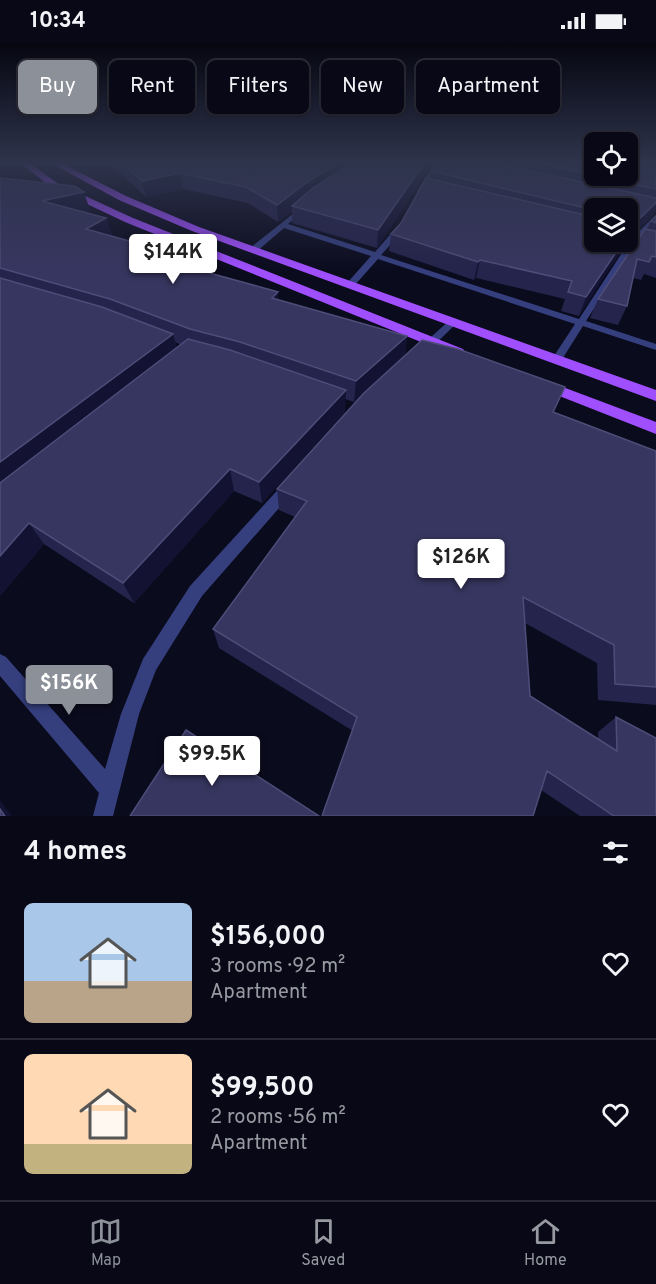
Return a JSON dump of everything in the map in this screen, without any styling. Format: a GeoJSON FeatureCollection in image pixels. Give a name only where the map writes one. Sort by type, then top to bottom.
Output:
{"type":"FeatureCollection","features":[{"type":"Feature","properties":{"kind":"main road"},"geometry":{"type":"LineString","coordinates":[[82,198],[129,220],[475,358]]}},
{"type":"Feature","properties":{"kind":"main road"},"geometry":{"type":"LineString","coordinates":[[124,198],[253,250],[656,396]]}},
{"type":"Feature","properties":{"kind":"main road"},"geometry":{"type":"LineString","coordinates":[[529,379],[656,428]]}},
{"type":"Feature","properties":{"kind":"street"},"geometry":{"type":"LineString","coordinates":[[253,250],[310,202]]}},
{"type":"Feature","properties":{"kind":"street"},"geometry":{"type":"LineString","coordinates":[[638,233],[656,216]]}},
{"type":"Feature","properties":{"kind":"street"},"geometry":{"type":"LineString","coordinates":[[351,284],[393,239],[405,219]]}},
{"type":"Feature","properties":{"kind":"street"},"geometry":{"type":"LineString","coordinates":[[283,225],[656,347]]}},
{"type":"Feature","properties":{"kind":"street"},"geometry":{"type":"LineString","coordinates":[[638,242],[645,244]]}},
{"type":"Feature","properties":{"kind":"street"},"geometry":{"type":"LineString","coordinates":[[557,359],[623,252]]}},
{"type":"Feature","properties":{"kind":"street"},"geometry":{"type":"LineString","coordinates":[[415,357],[454,321]]}},
{"type":"Feature","properties":{"kind":"street"},"geometry":{"type":"LineString","coordinates":[[103,816],[130,714],[149,665],[196,591],[296,479]]}},
{"type":"Feature","properties":{"kind":"street"},"geometry":{"type":"LineString","coordinates":[[0,663],[111,791]]}},
{"type":"Feature","properties":{"kind":"building"},"geometry":{"type":"Polygon","coordinates":[[[0,198],[55,198],[42,201],[106,218],[86,229],[187,257],[177,264],[278,292],[272,298],[407,336],[356,381],[240,342],[190,329],[110,299],[0,268],[0,198]]]}},
{"type":"Feature","properties":{"kind":"building"},"geometry":{"type":"Polygon","coordinates":[[[265,198],[286,198],[277,205],[265,198]]]}},
{"type":"Feature","properties":{"kind":"building"},"geometry":{"type":"Polygon","coordinates":[[[301,198],[400,198],[378,230],[292,206],[301,198]]]}},
{"type":"Feature","properties":{"kind":"building"},"geometry":{"type":"Polygon","coordinates":[[[415,198],[513,198],[584,215],[584,252],[616,252],[586,297],[568,292],[572,281],[480,260],[478,262],[391,234],[401,223],[415,198]]]}},
{"type":"Feature","properties":{"kind":"building"},"geometry":{"type":"Polygon","coordinates":[[[544,198],[584,198],[584,208],[544,198]]]}},
{"type":"Feature","properties":{"kind":"building"},"geometry":{"type":"Polygon","coordinates":[[[638,198],[656,198],[656,203],[638,220],[638,198]]]}},
{"type":"Feature","properties":{"kind":"building"},"geometry":{"type":"Polygon","coordinates":[[[645,229],[656,231],[656,257],[652,256],[649,262],[637,259],[627,306],[598,299],[630,252],[638,252],[638,239],[645,229]]]}},
{"type":"Feature","properties":{"kind":"building"},"geometry":{"type":"Polygon","coordinates":[[[0,278],[102,307],[173,334],[0,462],[0,278]]]}},
{"type":"Feature","properties":{"kind":"building"},"geometry":{"type":"Polygon","coordinates":[[[188,339],[230,350],[346,390],[259,482],[230,469],[123,583],[29,523],[0,556],[0,483],[188,339]]]}},
{"type":"Feature","properties":{"kind":"building"},"geometry":{"type":"Polygon","coordinates":[[[422,340],[458,349],[565,387],[553,412],[656,451],[656,687],[615,684],[614,645],[523,597],[530,696],[617,751],[616,717],[656,738],[656,816],[614,816],[547,771],[533,816],[322,816],[357,717],[213,629],[307,501],[277,489],[364,393],[422,340]]]}},
{"type":"Feature","properties":{"kind":"building"},"geometry":{"type":"Polygon","coordinates":[[[186,730],[319,816],[130,816],[186,730]]]}}]}
